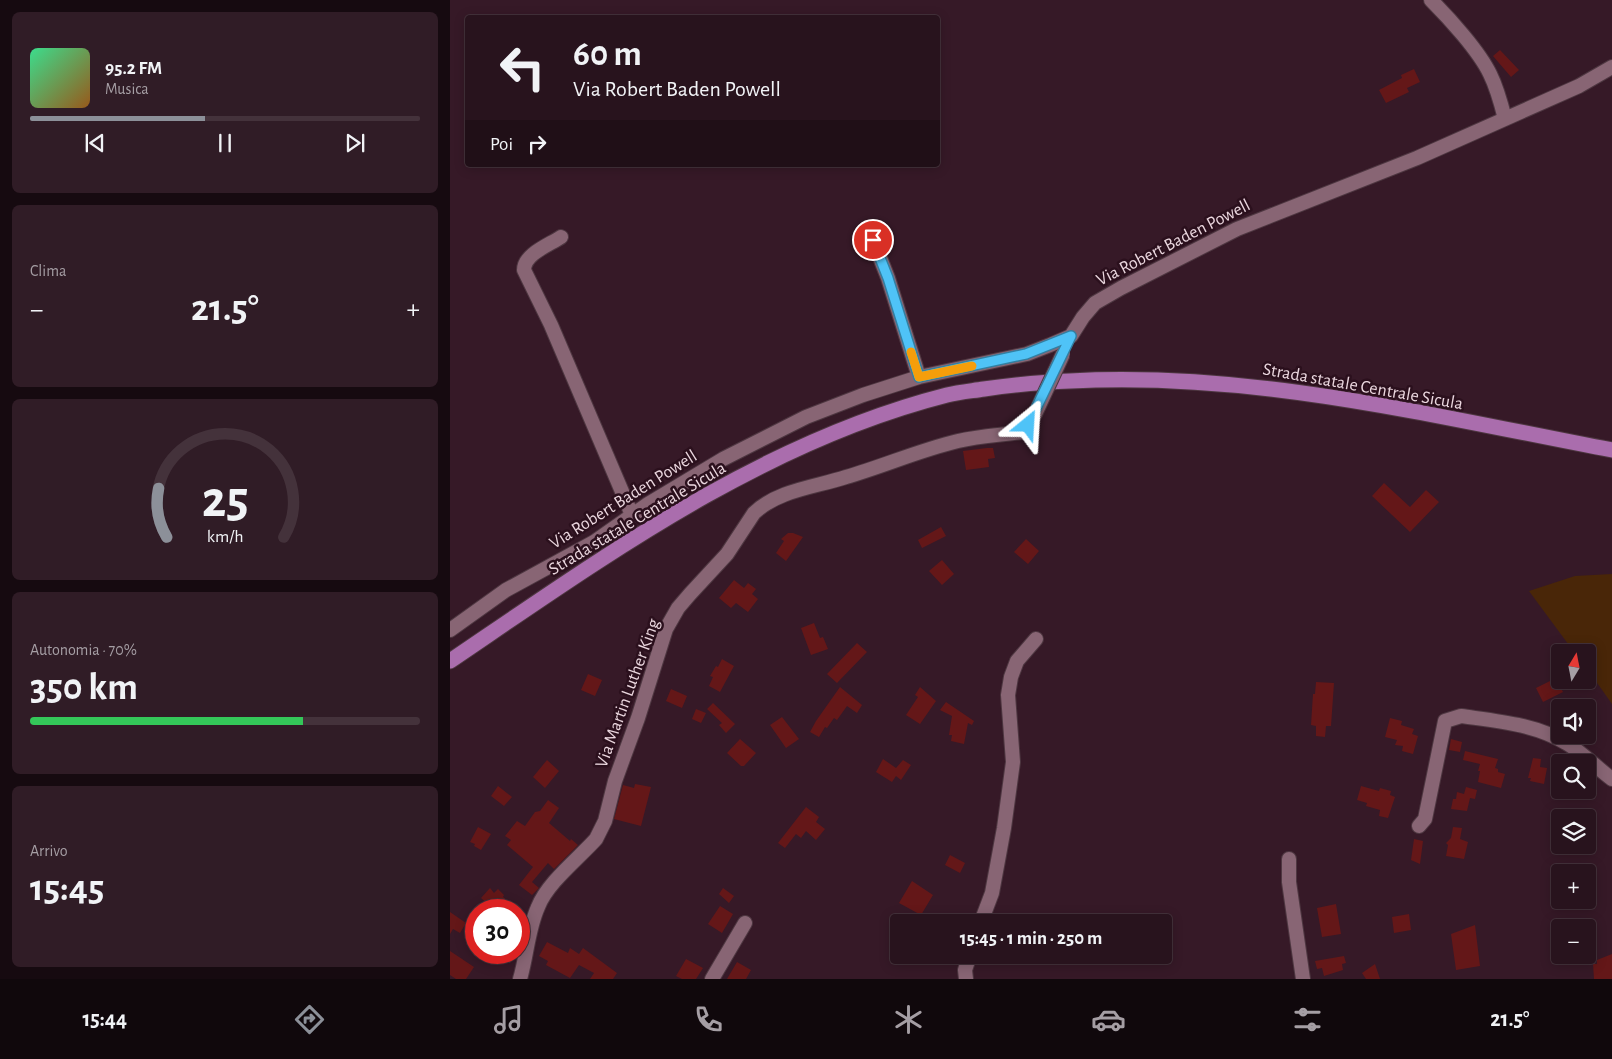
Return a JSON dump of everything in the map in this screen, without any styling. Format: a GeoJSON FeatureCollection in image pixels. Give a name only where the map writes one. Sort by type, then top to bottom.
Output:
{"type":"FeatureCollection","features":[{"type":"Feature","properties":{"kind":"main road","name":"Strada statale Centrale Sicula"},"geometry":{"type":"LineString","coordinates":[[450,661],[640,534],[721,486],[803,446],[886,413],[949,394],[1028,383],[1106,379],[1169,379],[1231,384],[1367,403],[1612,450]]}},
{"type":"Feature","properties":{"kind":"street"},"geometry":{"type":"LineString","coordinates":[[1431,0],[1456,28],[1490,72],[1505,118]]}},
{"type":"Feature","properties":{"kind":"street","name":"Via Robert Baden Powell"},"geometry":{"type":"LineString","coordinates":[[450,630],[506,590],[579,551],[648,504],[723,459],[806,417],[863,395],[919,377],[1026,354],[1071,336],[1082,317],[1095,303],[1237,229],[1417,158],[1579,86],[1612,67]]}},
{"type":"Feature","properties":{"kind":"street"},"geometry":{"type":"LineString","coordinates":[[561,237],[530,257],[525,264],[524,270],[551,325],[632,515]]}},
{"type":"Feature","properties":{"kind":"street"},"geometry":{"type":"LineString","coordinates":[[873,240],[888,278],[919,377]]}},
{"type":"Feature","properties":{"kind":"street","name":"Via Martin Luther King"},"geometry":{"type":"LineString","coordinates":[[520,979],[527,955],[532,921],[538,906],[547,890],[602,831],[615,781],[638,718],[666,629],[678,608],[727,554],[754,513],[760,507],[787,494],[852,476],[910,455],[960,440],[1022,432],[1035,414],[1071,336]]}},
{"type":"Feature","properties":{"kind":"street"},"geometry":{"type":"LineString","coordinates":[[984,914],[992,893],[1003,838],[1013,762],[1008,694],[1011,677],[1017,661],[1036,639]]}},
{"type":"Feature","properties":{"kind":"street"},"geometry":{"type":"LineString","coordinates":[[1419,826],[1425,818],[1445,721],[1454,717],[1461,716],[1511,723],[1537,730],[1566,743],[1612,779]]}},
{"type":"Feature","properties":{"kind":"street"},"geometry":{"type":"LineString","coordinates":[[1289,859],[1289,882],[1302,979]]}},
{"type":"Feature","properties":{"kind":"street"},"geometry":{"type":"LineString","coordinates":[[712,979],[745,923]]}},
{"type":"Feature","properties":{"kind":"street"},"geometry":{"type":"LineString","coordinates":[[966,979],[965,970],[967,964]]}},
{"type":"Feature","properties":{"kind":"shaded area"},"geometry":{"type":"Polygon","coordinates":[[[1612,574],[1612,704],[1596,681],[1596,644],[1568,644],[1529,591],[1575,576],[1612,574]]]}},
{"type":"Feature","properties":{"kind":"building"},"geometry":{"type":"Polygon","coordinates":[[[1500,50],[1519,70],[1511,77],[1493,56],[1500,50]]]}},
{"type":"Feature","properties":{"kind":"building"},"geometry":{"type":"Polygon","coordinates":[[[1414,69],[1420,82],[1407,88],[1409,92],[1386,103],[1379,90],[1402,78],[1401,75],[1414,69]]]}},
{"type":"Feature","properties":{"kind":"building"},"geometry":{"type":"Polygon","coordinates":[[[993,448],[995,458],[988,459],[989,467],[966,470],[963,451],[993,448]]]}},
{"type":"Feature","properties":{"kind":"building"},"geometry":{"type":"Polygon","coordinates":[[[1384,483],[1410,507],[1426,490],[1439,502],[1410,532],[1372,496],[1384,483]]]}},
{"type":"Feature","properties":{"kind":"building"},"geometry":{"type":"Polygon","coordinates":[[[941,527],[946,536],[922,548],[918,540],[941,527]]]}},
{"type":"Feature","properties":{"kind":"building"},"geometry":{"type":"Polygon","coordinates":[[[788,533],[803,537],[786,561],[776,553],[784,541],[781,539],[788,533]]]}},
{"type":"Feature","properties":{"kind":"building"},"geometry":{"type":"Polygon","coordinates":[[[1026,539],[1039,551],[1028,564],[1014,552],[1026,539]]]}},
{"type":"Feature","properties":{"kind":"building"},"geometry":{"type":"Polygon","coordinates":[[[942,560],[954,574],[942,585],[929,571],[942,560]]]}},
{"type":"Feature","properties":{"kind":"building"},"geometry":{"type":"Polygon","coordinates":[[[734,580],[744,588],[748,583],[756,589],[752,594],[758,599],[748,612],[736,603],[731,608],[719,598],[734,580]]]}},
{"type":"Feature","properties":{"kind":"building"},"geometry":{"type":"Polygon","coordinates":[[[814,623],[820,638],[823,637],[828,649],[811,655],[801,628],[814,623]]]}},
{"type":"Feature","properties":{"kind":"building"},"geometry":{"type":"Polygon","coordinates":[[[857,643],[867,652],[837,683],[827,674],[857,643]]]}},
{"type":"Feature","properties":{"kind":"building"},"geometry":{"type":"Polygon","coordinates":[[[722,659],[734,666],[720,692],[709,686],[713,677],[710,676],[722,659]]]}},
{"type":"Feature","properties":{"kind":"building"},"geometry":{"type":"Polygon","coordinates":[[[588,674],[602,680],[595,696],[581,690],[588,674]]]}},
{"type":"Feature","properties":{"kind":"building"},"geometry":{"type":"Polygon","coordinates":[[[1551,680],[1551,689],[1562,689],[1563,692],[1543,702],[1536,688],[1551,680]]]}},
{"type":"Feature","properties":{"kind":"building"},"geometry":{"type":"Polygon","coordinates":[[[1316,682],[1334,683],[1331,726],[1326,726],[1325,737],[1316,736],[1316,726],[1311,725],[1313,694],[1315,694],[1316,682]]]}},
{"type":"Feature","properties":{"kind":"building"},"geometry":{"type":"Polygon","coordinates":[[[840,687],[862,705],[857,713],[847,706],[837,720],[834,718],[827,728],[825,727],[819,737],[810,732],[840,687]]]}},
{"type":"Feature","properties":{"kind":"building"},"geometry":{"type":"Polygon","coordinates":[[[920,687],[936,701],[920,724],[906,715],[918,697],[915,695],[920,687]]]}},
{"type":"Feature","properties":{"kind":"building"},"geometry":{"type":"Polygon","coordinates":[[[671,689],[687,696],[682,708],[666,701],[671,689]]]}},
{"type":"Feature","properties":{"kind":"building"},"geometry":{"type":"Polygon","coordinates":[[[946,702],[974,721],[972,725],[968,723],[964,744],[951,741],[952,735],[949,735],[952,716],[940,710],[946,702]]]}},
{"type":"Feature","properties":{"kind":"building"},"geometry":{"type":"Polygon","coordinates":[[[713,703],[735,724],[726,733],[719,725],[722,723],[707,709],[713,703]]]}},
{"type":"Feature","properties":{"kind":"building"},"geometry":{"type":"Polygon","coordinates":[[[696,709],[706,713],[701,723],[692,719],[696,709]]]}},
{"type":"Feature","properties":{"kind":"building"},"geometry":{"type":"Polygon","coordinates":[[[782,717],[799,739],[786,748],[770,725],[782,717]]]}},
{"type":"Feature","properties":{"kind":"building"},"geometry":{"type":"Polygon","coordinates":[[[1390,718],[1402,721],[1401,725],[1414,729],[1412,734],[1418,736],[1413,754],[1402,751],[1403,746],[1395,745],[1397,740],[1385,737],[1390,718]]]}},
{"type":"Feature","properties":{"kind":"building"},"geometry":{"type":"Polygon","coordinates":[[[740,739],[756,753],[744,766],[741,766],[727,753],[740,739]]]}},
{"type":"Feature","properties":{"kind":"building"},"geometry":{"type":"Polygon","coordinates":[[[1451,739],[1462,742],[1460,752],[1449,750],[1451,739]]]}},
{"type":"Feature","properties":{"kind":"building"},"geometry":{"type":"Polygon","coordinates":[[[1465,751],[1498,759],[1495,768],[1498,769],[1498,772],[1505,774],[1501,788],[1478,782],[1480,764],[1463,760],[1465,751]]]}},
{"type":"Feature","properties":{"kind":"building"},"geometry":{"type":"Polygon","coordinates":[[[1533,758],[1541,759],[1540,767],[1547,768],[1544,784],[1530,781],[1531,778],[1528,778],[1533,758]]]}},
{"type":"Feature","properties":{"kind":"building"},"geometry":{"type":"Polygon","coordinates":[[[883,759],[896,768],[903,760],[911,765],[901,780],[896,776],[892,782],[876,772],[883,759]]]}},
{"type":"Feature","properties":{"kind":"building"},"geometry":{"type":"Polygon","coordinates":[[[547,760],[559,771],[545,788],[533,777],[547,760]]]}},
{"type":"Feature","properties":{"kind":"building"},"geometry":{"type":"Polygon","coordinates":[[[635,784],[651,787],[641,826],[614,819],[623,785],[634,788],[635,784]]]}},
{"type":"Feature","properties":{"kind":"building"},"geometry":{"type":"Polygon","coordinates":[[[498,786],[512,797],[504,806],[491,796],[498,786]]]}},
{"type":"Feature","properties":{"kind":"building"},"geometry":{"type":"Polygon","coordinates":[[[1361,786],[1379,791],[1380,788],[1391,791],[1390,795],[1395,797],[1388,818],[1379,816],[1380,810],[1366,806],[1367,803],[1357,800],[1361,786]]]}},
{"type":"Feature","properties":{"kind":"building"},"geometry":{"type":"Polygon","coordinates":[[[1466,787],[1477,790],[1475,799],[1470,798],[1467,811],[1451,809],[1457,792],[1464,794],[1466,787]]]}},
{"type":"Feature","properties":{"kind":"building"},"geometry":{"type":"Polygon","coordinates":[[[548,800],[559,808],[549,823],[570,841],[571,839],[578,845],[554,869],[548,863],[532,882],[539,888],[532,895],[519,885],[533,867],[507,845],[511,840],[505,836],[517,821],[525,826],[535,812],[540,811],[548,800]]]}},
{"type":"Feature","properties":{"kind":"building"},"geometry":{"type":"Polygon","coordinates":[[[806,807],[819,817],[816,822],[825,829],[816,840],[806,831],[801,838],[796,834],[785,848],[778,843],[806,807]]]}},
{"type":"Feature","properties":{"kind":"building"},"geometry":{"type":"Polygon","coordinates":[[[478,827],[491,834],[481,850],[470,842],[478,827]]]}},
{"type":"Feature","properties":{"kind":"building"},"geometry":{"type":"Polygon","coordinates":[[[1453,827],[1462,828],[1460,839],[1468,842],[1464,859],[1446,856],[1448,845],[1446,843],[1451,838],[1453,827]]]}},
{"type":"Feature","properties":{"kind":"building"},"geometry":{"type":"Polygon","coordinates":[[[1414,839],[1423,841],[1420,864],[1411,860],[1414,839]]]}},
{"type":"Feature","properties":{"kind":"building"},"geometry":{"type":"Polygon","coordinates":[[[950,855],[965,863],[960,873],[945,865],[950,855]]]}},
{"type":"Feature","properties":{"kind":"building"},"geometry":{"type":"Polygon","coordinates":[[[912,881],[933,895],[922,914],[899,903],[912,881]]]}},
{"type":"Feature","properties":{"kind":"building"},"geometry":{"type":"Polygon","coordinates":[[[490,888],[494,893],[498,889],[506,899],[482,899],[490,888]]]}},
{"type":"Feature","properties":{"kind":"building"},"geometry":{"type":"Polygon","coordinates":[[[723,888],[734,896],[729,903],[719,894],[723,888]]]}},
{"type":"Feature","properties":{"kind":"building"},"geometry":{"type":"Polygon","coordinates":[[[1336,904],[1341,934],[1322,937],[1317,908],[1336,904]]]}},
{"type":"Feature","properties":{"kind":"building"},"geometry":{"type":"Polygon","coordinates":[[[720,906],[733,914],[722,933],[708,924],[720,906]]]}},
{"type":"Feature","properties":{"kind":"building"},"geometry":{"type":"Polygon","coordinates":[[[450,912],[465,922],[465,925],[460,933],[453,929],[450,934],[450,912]]]}},
{"type":"Feature","properties":{"kind":"building"},"geometry":{"type":"Polygon","coordinates":[[[1409,914],[1411,930],[1394,933],[1392,917],[1409,914]]]}},
{"type":"Feature","properties":{"kind":"building"},"geometry":{"type":"Polygon","coordinates":[[[1475,925],[1480,966],[1456,970],[1451,934],[1475,925]]]}},
{"type":"Feature","properties":{"kind":"building"},"geometry":{"type":"Polygon","coordinates":[[[547,942],[568,953],[570,948],[579,954],[583,948],[617,973],[613,979],[590,979],[594,973],[579,965],[570,978],[546,965],[548,961],[539,956],[547,942]]]}},
{"type":"Feature","properties":{"kind":"building"},"geometry":{"type":"Polygon","coordinates":[[[450,951],[465,961],[465,964],[474,967],[466,979],[456,979],[450,975],[450,951]]]}},
{"type":"Feature","properties":{"kind":"building"},"geometry":{"type":"Polygon","coordinates":[[[1612,954],[1612,979],[1594,979],[1593,964],[1597,964],[1597,960],[1612,954]]]}},
{"type":"Feature","properties":{"kind":"building"},"geometry":{"type":"Polygon","coordinates":[[[1344,956],[1346,963],[1342,964],[1343,970],[1324,976],[1322,968],[1317,969],[1315,961],[1344,956]]]}},
{"type":"Feature","properties":{"kind":"building"},"geometry":{"type":"Polygon","coordinates":[[[686,959],[703,968],[696,979],[682,979],[676,976],[686,959]]]}},
{"type":"Feature","properties":{"kind":"building"},"geometry":{"type":"Polygon","coordinates":[[[737,962],[751,970],[746,979],[727,979],[737,962]]]}},
{"type":"Feature","properties":{"kind":"building"},"geometry":{"type":"Polygon","coordinates":[[[1375,964],[1380,979],[1366,979],[1362,973],[1375,964]]]}},
{"type":"Feature","properties":{"kind":"slow traffic"},"geometry":{"type":"LineString","coordinates":[[911,352],[919,377],[972,366]]}},
{"type":"Feature","properties":{"kind":"route"},"geometry":{"type":"LineString","coordinates":[[873,240],[888,278],[919,377],[1026,354],[1071,336],[1035,414],[1028,425]]}}]}
